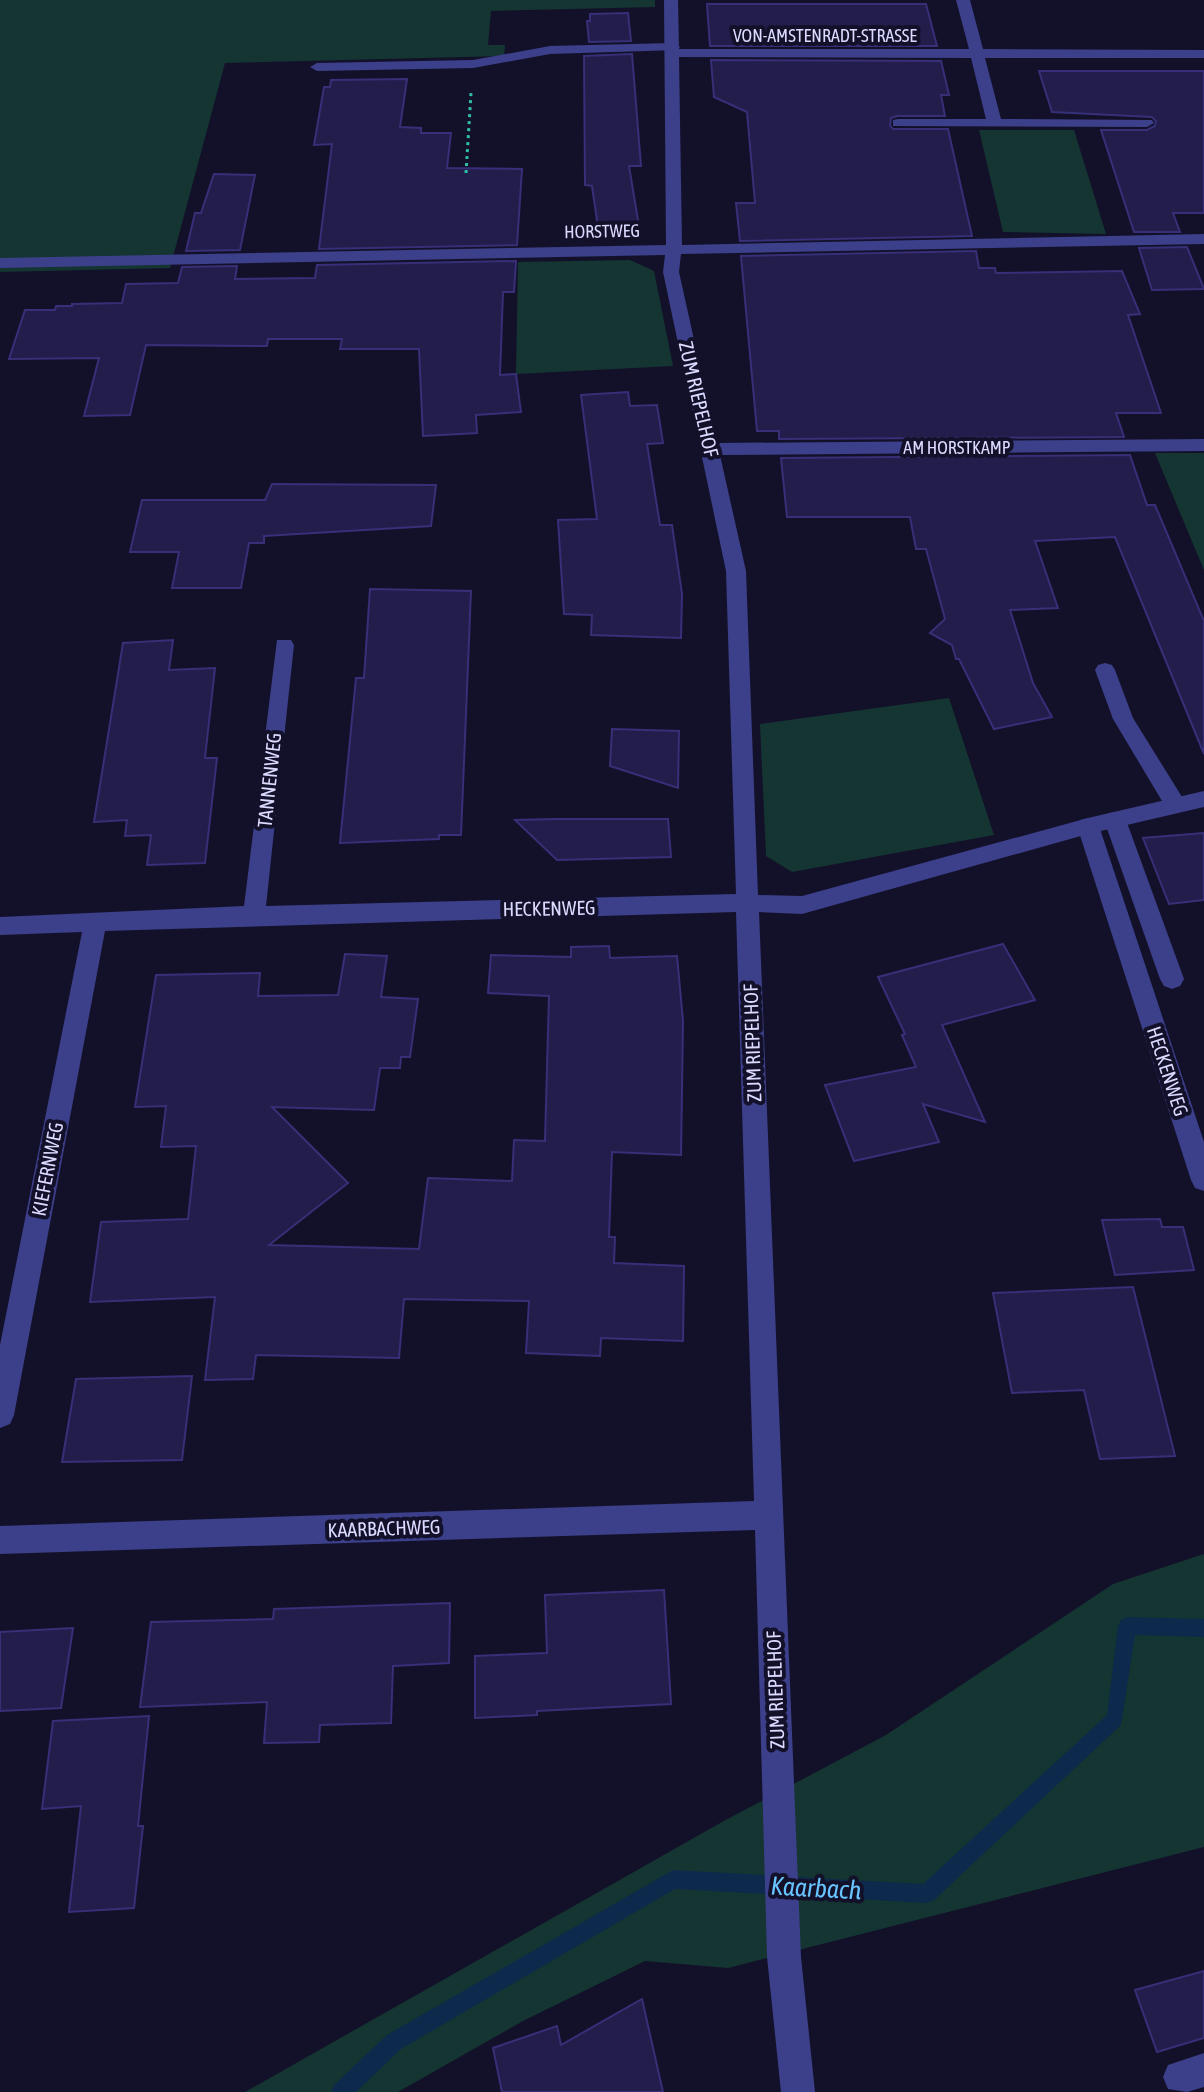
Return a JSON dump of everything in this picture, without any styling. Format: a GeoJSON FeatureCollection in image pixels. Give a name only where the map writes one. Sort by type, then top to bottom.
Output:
{"type":"FeatureCollection","features":[{"type":"Feature","properties":{"kind":"street","name":"ZUM RIEPELHOF"},"geometry":{"type":"LineString","coordinates":[[671,0],[676,229],[671,272],[736,571],[784,1957],[798,2092]]}},
{"type":"Feature","properties":{"kind":"street"},"geometry":{"type":"LineString","coordinates":[[963,0],[995,123]]}},
{"type":"Feature","properties":{"kind":"street","name":"VON-AMSTENRADT-STRASSE"},"geometry":{"type":"LineString","coordinates":[[317,67],[473,64],[550,50],[1204,54]]}},
{"type":"Feature","properties":{"kind":"street"},"geometry":{"type":"LineString","coordinates":[[898,123],[1147,123]]}},
{"type":"Feature","properties":{"kind":"street","name":"HORSTWEG"},"geometry":{"type":"LineString","coordinates":[[0,263],[1204,239]]}},
{"type":"Feature","properties":{"kind":"street","name":"AM HORSTKAMP"},"geometry":{"type":"LineString","coordinates":[[711,449],[1204,445]]}},
{"type":"Feature","properties":{"kind":"street","name":"TANNENWEG"},"geometry":{"type":"LineString","coordinates":[[254,915],[284,645]]}},
{"type":"Feature","properties":{"kind":"street"},"geometry":{"type":"LineString","coordinates":[[1105,670],[1123,719],[1176,805]]}},
{"type":"Feature","properties":{"kind":"street","name":"HECKENWEG"},"geometry":{"type":"LineString","coordinates":[[0,926],[254,915],[746,903],[802,905],[1088,826],[1204,799]]}},
{"type":"Feature","properties":{"kind":"street"},"geometry":{"type":"LineString","coordinates":[[1115,820],[1172,979]]}},
{"type":"Feature","properties":{"kind":"street","name":"HECKENWEG"},"geometry":{"type":"LineString","coordinates":[[1088,826],[1204,1180]]}},
{"type":"Feature","properties":{"kind":"street","name":"KIEFERNWEG"},"geometry":{"type":"LineString","coordinates":[[0,1415],[95,923]]}},
{"type":"Feature","properties":{"kind":"street","name":"KAARBACHWEG"},"geometry":{"type":"LineString","coordinates":[[0,1540],[769,1515]]}},
{"type":"Feature","properties":{"kind":"path"},"geometry":{"type":"LineString","coordinates":[[466,173],[473,64]]}},
{"type":"Feature","properties":{"kind":"green space"},"geometry":{"type":"Polygon","coordinates":[[[0,0],[655,0],[655,7],[491,11],[488,45],[505,45],[504,56],[225,63],[170,268],[0,272],[0,0]]]}},
{"type":"Feature","properties":{"kind":"green space"},"geometry":{"type":"Polygon","coordinates":[[[979,130],[1074,130],[1106,234],[1003,232],[979,130]]]}},
{"type":"Feature","properties":{"kind":"green space"},"geometry":{"type":"Polygon","coordinates":[[[630,260],[654,271],[673,366],[516,374],[518,262],[630,260]]]}},
{"type":"Feature","properties":{"kind":"green space"},"geometry":{"type":"Polygon","coordinates":[[[1155,453],[1204,453],[1204,570],[1155,453]]]}},
{"type":"Feature","properties":{"kind":"green space"},"geometry":{"type":"Polygon","coordinates":[[[949,698],[994,835],[792,872],[766,856],[760,724],[949,698]]]}},
{"type":"Feature","properties":{"kind":"green space"},"geometry":{"type":"Polygon","coordinates":[[[1204,1554],[1204,1847],[728,1968],[645,1961],[523,2021],[398,2092],[245,2092],[722,1822],[886,1735],[1113,1584],[1204,1554]]]}},
{"type":"Feature","properties":{"kind":"building"},"geometry":{"type":"Polygon","coordinates":[[[707,4],[926,4],[937,46],[710,46],[707,4]]]}},
{"type":"Feature","properties":{"kind":"building"},"geometry":{"type":"Polygon","coordinates":[[[628,13],[631,41],[589,42],[587,21],[590,21],[590,14],[628,13]]]}},
{"type":"Feature","properties":{"kind":"building"},"geometry":{"type":"Polygon","coordinates":[[[632,54],[641,166],[629,166],[640,232],[599,234],[592,186],[585,185],[584,56],[632,54]]]}},
{"type":"Feature","properties":{"kind":"building"},"geometry":{"type":"Polygon","coordinates":[[[711,60],[941,61],[949,95],[941,95],[945,116],[897,116],[891,118],[890,126],[893,129],[948,129],[972,236],[740,241],[736,203],[755,203],[747,112],[714,97],[711,60]]]}},
{"type":"Feature","properties":{"kind":"building"},"geometry":{"type":"Polygon","coordinates":[[[1039,71],[1204,71],[1204,213],[1173,213],[1180,232],[1134,232],[1101,130],[1147,130],[1155,126],[1156,121],[1152,117],[1052,112],[1039,71]]]}},
{"type":"Feature","properties":{"kind":"building"},"geometry":{"type":"Polygon","coordinates":[[[407,79],[400,127],[421,128],[421,133],[451,133],[447,168],[522,169],[517,245],[319,249],[332,144],[314,145],[324,87],[330,87],[331,80],[407,79]]]}},
{"type":"Feature","properties":{"kind":"building"},"geometry":{"type":"Polygon","coordinates":[[[214,174],[255,175],[240,250],[186,251],[195,213],[201,213],[214,174]]]}},
{"type":"Feature","properties":{"kind":"building"},"geometry":{"type":"Polygon","coordinates":[[[1187,247],[1204,289],[1152,290],[1139,248],[1187,247]]]}},
{"type":"Feature","properties":{"kind":"building"},"geometry":{"type":"Polygon","coordinates":[[[976,251],[979,268],[995,268],[996,273],[1122,271],[1140,314],[1128,315],[1161,413],[1116,413],[1124,437],[779,439],[779,431],[757,431],[741,256],[976,251]]]}},
{"type":"Feature","properties":{"kind":"building"},"geometry":{"type":"Polygon","coordinates":[[[516,261],[514,292],[503,292],[500,375],[516,374],[521,412],[476,415],[477,433],[423,436],[419,349],[340,349],[342,339],[268,339],[267,346],[146,345],[130,415],[84,416],[99,358],[9,359],[25,310],[55,310],[56,306],[72,304],[122,303],[126,284],[178,283],[182,267],[237,266],[235,279],[315,278],[317,265],[516,261]]]}},
{"type":"Feature","properties":{"kind":"building"},"geometry":{"type":"Polygon","coordinates":[[[628,392],[630,406],[657,405],[663,443],[647,444],[660,525],[672,525],[682,594],[681,638],[591,635],[592,615],[564,614],[558,520],[597,519],[581,395],[628,392]]]}},
{"type":"Feature","properties":{"kind":"building"},"geometry":{"type":"Polygon","coordinates":[[[1130,455],[1147,505],[1155,505],[1204,621],[1204,754],[1115,537],[1035,541],[1058,608],[1010,610],[1033,683],[1052,717],[994,729],[959,659],[956,659],[952,645],[930,633],[945,619],[926,549],[916,549],[910,517],[787,517],[781,458],[1130,455]]]}},
{"type":"Feature","properties":{"kind":"building"},"geometry":{"type":"Polygon","coordinates":[[[272,484],[436,485],[431,526],[264,536],[264,543],[249,543],[241,588],[172,588],[179,552],[130,552],[142,500],[265,500],[272,484]]]}},
{"type":"Feature","properties":{"kind":"building"},"geometry":{"type":"Polygon","coordinates":[[[370,589],[471,591],[461,835],[439,835],[439,839],[340,843],[356,678],[364,678],[370,589]]]}},
{"type":"Feature","properties":{"kind":"building"},"geometry":{"type":"Polygon","coordinates":[[[173,640],[169,670],[215,668],[205,758],[217,758],[205,863],[147,865],[151,835],[125,836],[127,820],[94,822],[123,643],[173,640]]]}},
{"type":"Feature","properties":{"kind":"building"},"geometry":{"type":"Polygon","coordinates":[[[612,729],[679,731],[678,788],[610,766],[612,729]]]}},
{"type":"Feature","properties":{"kind":"building"},"geometry":{"type":"Polygon","coordinates":[[[668,819],[671,857],[557,860],[515,820],[668,819]]]}},
{"type":"Feature","properties":{"kind":"building"},"geometry":{"type":"Polygon","coordinates":[[[1204,833],[1204,900],[1169,904],[1143,838],[1204,833]]]}},
{"type":"Feature","properties":{"kind":"building"},"geometry":{"type":"Polygon","coordinates":[[[1003,944],[1035,1000],[942,1025],[985,1122],[923,1104],[939,1142],[854,1161],[825,1085],[916,1067],[902,1035],[905,1034],[878,977],[1003,944]]]}},
{"type":"Feature","properties":{"kind":"building"},"geometry":{"type":"Polygon","coordinates":[[[609,946],[610,958],[677,956],[683,1021],[681,1155],[612,1152],[609,1237],[615,1237],[614,1263],[684,1266],[683,1341],[601,1338],[600,1356],[526,1353],[529,1301],[404,1299],[399,1358],[256,1355],[253,1379],[205,1380],[215,1297],[90,1302],[101,1222],[188,1219],[196,1146],[161,1147],[166,1106],[135,1107],[156,975],[260,973],[258,996],[338,995],[345,954],[387,956],[381,997],[418,999],[410,1057],[401,1057],[400,1068],[380,1068],[374,1110],[272,1107],[348,1183],[269,1245],[419,1249],[428,1178],[512,1181],[514,1140],[545,1141],[549,996],[488,993],[491,955],[571,957],[571,947],[609,946]]]}},
{"type":"Feature","properties":{"kind":"building"},"geometry":{"type":"Polygon","coordinates":[[[1160,1219],[1162,1227],[1183,1227],[1194,1270],[1115,1275],[1102,1220],[1160,1219]]]}},
{"type":"Feature","properties":{"kind":"building"},"geometry":{"type":"Polygon","coordinates":[[[1133,1287],[1175,1456],[1100,1459],[1084,1390],[1012,1393],[993,1293],[1133,1287]]]}},
{"type":"Feature","properties":{"kind":"building"},"geometry":{"type":"Polygon","coordinates":[[[192,1376],[182,1460],[62,1462],[76,1379],[192,1376]]]}},
{"type":"Feature","properties":{"kind":"building"},"geometry":{"type":"Polygon","coordinates":[[[664,1590],[671,1704],[537,1711],[537,1715],[475,1718],[475,1656],[547,1653],[545,1595],[664,1590]]]}},
{"type":"Feature","properties":{"kind":"building"},"geometry":{"type":"Polygon","coordinates":[[[450,1603],[449,1663],[393,1666],[391,1723],[320,1725],[319,1742],[264,1743],[267,1702],[140,1707],[151,1622],[273,1619],[274,1609],[450,1603]]]}},
{"type":"Feature","properties":{"kind":"building"},"geometry":{"type":"Polygon","coordinates":[[[73,1628],[61,1708],[0,1711],[0,1632],[73,1628]]]}},
{"type":"Feature","properties":{"kind":"building"},"geometry":{"type":"Polygon","coordinates":[[[149,1716],[138,1826],[143,1826],[134,1908],[69,1912],[81,1806],[42,1809],[53,1721],[149,1716]]]}},
{"type":"Feature","properties":{"kind":"building"},"geometry":{"type":"Polygon","coordinates":[[[1204,1971],[1204,2038],[1157,2052],[1135,1990],[1204,1971]]]}},
{"type":"Feature","properties":{"kind":"building"},"geometry":{"type":"Polygon","coordinates":[[[642,1999],[663,2092],[502,2092],[493,2048],[557,2026],[561,2045],[642,1999]]]}},
{"type":"Feature","properties":{"kind":"waterway","name":"Kaarbach"},"geometry":{"type":"LineString","coordinates":[[341,2092],[394,2042],[673,1879],[926,1894],[1115,1719],[1127,1626],[1204,1628]]}}]}
